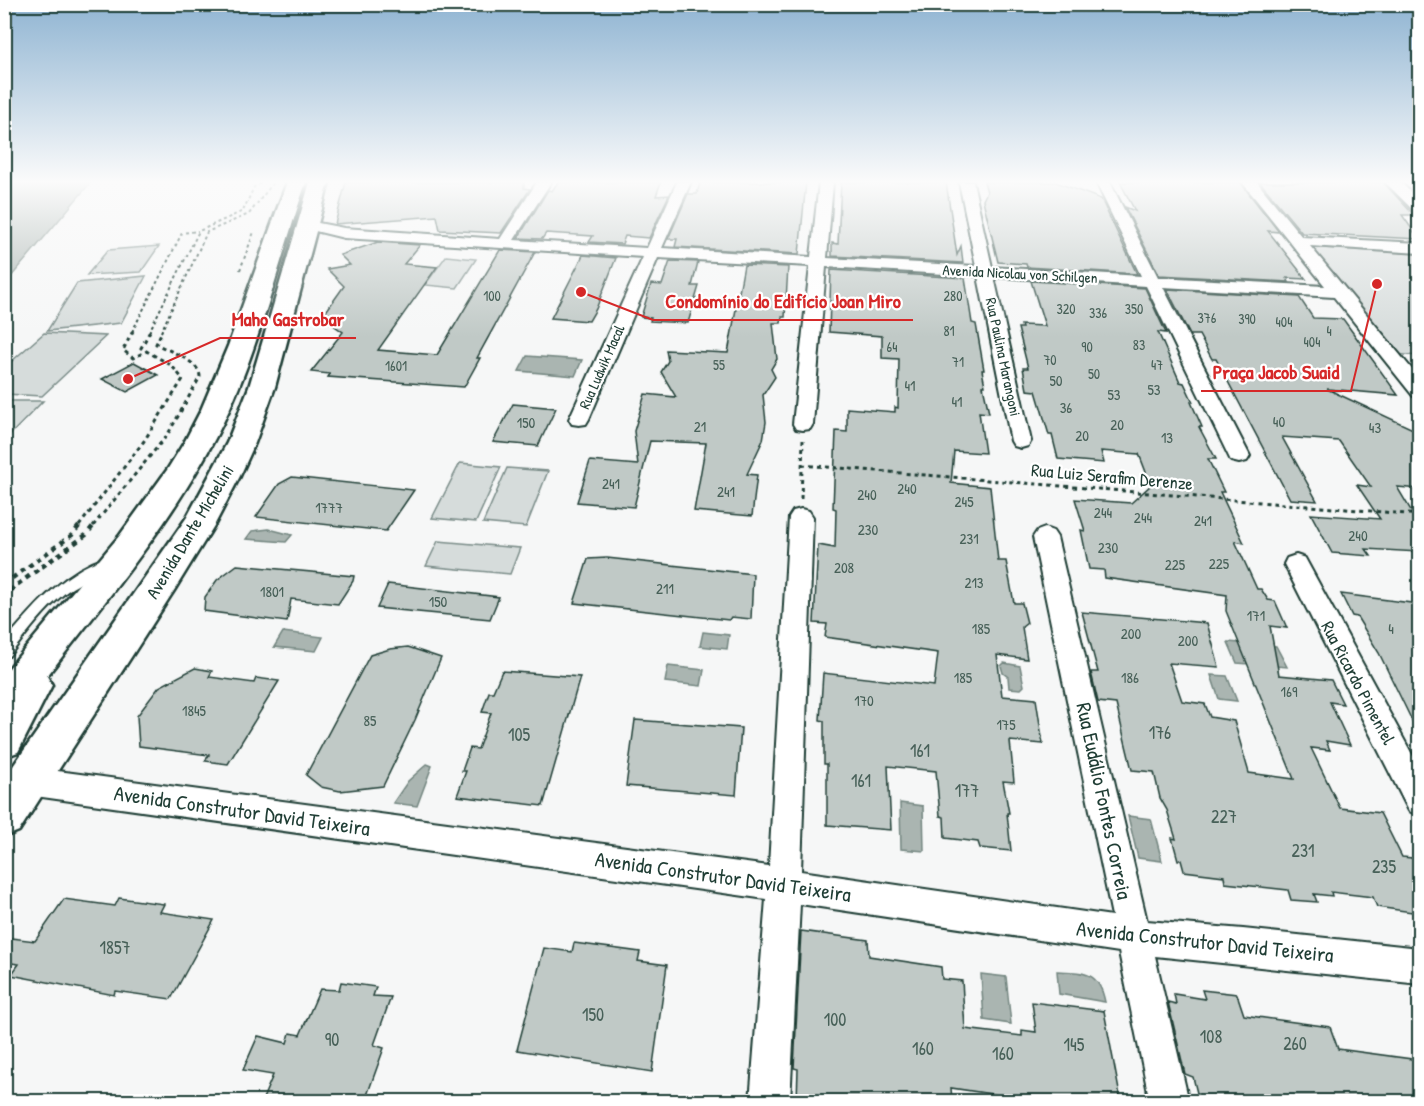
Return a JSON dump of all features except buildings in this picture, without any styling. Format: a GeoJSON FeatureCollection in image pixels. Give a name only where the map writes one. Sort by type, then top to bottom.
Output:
{"type":"FeatureCollection","features":[{"type":"Feature","properties":{"kind":"main road"},"geometry":{"type":"LineString","coordinates":[[4,704],[120,557],[187,461],[226,389],[280,234]]}},
{"type":"Feature","properties":{"kind":"main road","name":"Avenida Dante Michelini"},"geometry":{"type":"LineString","coordinates":[[4,816],[16,779],[163,580],[199,524],[225,476],[241,443],[262,387],[305,234]]}},
{"type":"Feature","properties":{"kind":"main road"},"geometry":{"type":"LineString","coordinates":[[4,739],[58,635]]}},
{"type":"Feature","properties":{"kind":"street","name":"Avenida Nicolau von Schilgen"},"geometry":{"type":"LineString","coordinates":[[305,234],[313,234]]}},
{"type":"Feature","properties":{"kind":"street","name":"Avenida Nicolau von Schilgen"},"geometry":{"type":"LineString","coordinates":[[366,234],[985,273],[1337,292]]}},
{"type":"Feature","properties":{"kind":"street"},"geometry":{"type":"LineString","coordinates":[[504,244],[511,234]]}},
{"type":"Feature","properties":{"kind":"street","name":"Rua Ludwik Macal"},"geometry":{"type":"LineString","coordinates":[[579,419],[660,234]]}},
{"type":"Feature","properties":{"kind":"street"},"geometry":{"type":"LineString","coordinates":[[803,424],[822,234]]}},
{"type":"Feature","properties":{"kind":"street","name":"Rua Paulina Marangoni"},"geometry":{"type":"LineString","coordinates":[[977,234],[1021,441]]}},
{"type":"Feature","properties":{"kind":"street"},"geometry":{"type":"LineString","coordinates":[[1129,234],[1239,456]]}},
{"type":"Feature","properties":{"kind":"street"},"geometry":{"type":"LineString","coordinates":[[1290,234],[1419,392]]}},
{"type":"Feature","properties":{"kind":"street"},"geometry":{"type":"LineString","coordinates":[[1296,241],[1419,248]]}},
{"type":"Feature","properties":{"kind":"street"},"geometry":{"type":"LineString","coordinates":[[1394,360],[1419,362]]}},
{"type":"Feature","properties":{"kind":"street"},"geometry":{"type":"LineString","coordinates":[[770,1101],[784,885],[801,517]]}},
{"type":"Feature","properties":{"kind":"street","name":"Rua Eudálio Fontes Correia"},"geometry":{"type":"LineString","coordinates":[[1045,537],[1170,1101]]}},
{"type":"Feature","properties":{"kind":"street","name":"Rua Ricardo Pimentel"},"geometry":{"type":"LineString","coordinates":[[1296,564],[1419,801]]}},
{"type":"Feature","properties":{"kind":"street","name":"Avenida Construtor David Teixeira"},"geometry":{"type":"LineString","coordinates":[[16,779],[784,885],[1134,937],[1243,946],[1419,966]]}},
{"type":"Feature","properties":{"kind":"lane"},"geometry":{"type":"LineString","coordinates":[[4,652],[58,590],[80,575],[120,557]]}},
{"type":"Feature","properties":{"kind":"path"},"geometry":{"type":"LineString","coordinates":[[147,351],[133,358],[123,350],[182,234]]}},
{"type":"Feature","properties":{"kind":"path"},"geometry":{"type":"LineString","coordinates":[[4,584],[72,535],[144,441],[183,379],[173,367],[141,348],[198,234]]}},
{"type":"Feature","properties":{"kind":"path"},"geometry":{"type":"LineString","coordinates":[[4,599],[14,587],[87,535],[168,434],[200,377],[200,371],[195,365],[156,344],[206,234]]}},
{"type":"Feature","properties":{"kind":"path"},"geometry":{"type":"LineString","coordinates":[[801,517],[803,424]]}},
{"type":"Feature","properties":{"kind":"path","name":"Rua Luiz Serafim Derenze"},"geometry":{"type":"LineString","coordinates":[[802,465],[1419,515]]}},
{"type":"Feature","properties":{"kind":"shaded area"},"geometry":{"type":"Polygon","coordinates":[[[5,234],[47,234],[5,284],[5,234]]]}},
{"type":"Feature","properties":{"kind":"shaded area"},"geometry":{"type":"Polygon","coordinates":[[[159,246],[141,272],[87,275],[108,250],[159,246]]]}},
{"type":"Feature","properties":{"kind":"shaded area"},"geometry":{"type":"Polygon","coordinates":[[[1306,247],[1419,254],[1419,356],[1392,354],[1306,247]]]}},
{"type":"Feature","properties":{"kind":"shaded area"},"geometry":{"type":"Polygon","coordinates":[[[446,256],[476,259],[457,288],[425,285],[446,256]]]}},
{"type":"Feature","properties":{"kind":"shaded area"},"geometry":{"type":"Polygon","coordinates":[[[146,276],[121,323],[47,331],[77,283],[146,276]]]}},
{"type":"Feature","properties":{"kind":"shaded area"},"geometry":{"type":"Polygon","coordinates":[[[44,333],[106,336],[42,396],[5,394],[5,367],[44,333]]]}},
{"type":"Feature","properties":{"kind":"shaded area"},"geometry":{"type":"Polygon","coordinates":[[[527,356],[582,360],[575,376],[519,371],[527,356]]]}},
{"type":"Feature","properties":{"kind":"shaded area"},"geometry":{"type":"Polygon","coordinates":[[[4,401],[43,401],[5,440],[4,401]]]}},
{"type":"Feature","properties":{"kind":"shaded area"},"geometry":{"type":"Polygon","coordinates":[[[460,463],[501,467],[476,522],[432,518],[460,463]]]}},
{"type":"Feature","properties":{"kind":"shaded area"},"geometry":{"type":"Polygon","coordinates":[[[507,468],[548,471],[526,527],[483,523],[507,468]]]}},
{"type":"Feature","properties":{"kind":"shaded area"},"geometry":{"type":"Polygon","coordinates":[[[269,529],[292,535],[286,542],[246,539],[252,531],[269,529]]]}},
{"type":"Feature","properties":{"kind":"shaded area"},"geometry":{"type":"Polygon","coordinates":[[[438,541],[520,548],[510,574],[426,566],[438,541]]]}},
{"type":"Feature","properties":{"kind":"shaded area"},"geometry":{"type":"Polygon","coordinates":[[[283,632],[323,637],[316,651],[274,647],[283,632]]]}},
{"type":"Feature","properties":{"kind":"shaded area"},"geometry":{"type":"Polygon","coordinates":[[[703,632],[729,635],[727,649],[700,646],[703,632]]]}},
{"type":"Feature","properties":{"kind":"shaded area"},"geometry":{"type":"Polygon","coordinates":[[[1228,642],[1276,646],[1287,667],[1237,663],[1228,642]]]}},
{"type":"Feature","properties":{"kind":"shaded area"},"geometry":{"type":"Polygon","coordinates":[[[1004,663],[1020,666],[1024,686],[1021,689],[1009,688],[1008,677],[1003,673],[1001,666],[1004,663]]]}},
{"type":"Feature","properties":{"kind":"shaded area"},"geometry":{"type":"Polygon","coordinates":[[[668,666],[704,670],[701,686],[665,682],[668,666]]]}},
{"type":"Feature","properties":{"kind":"shaded area"},"geometry":{"type":"Polygon","coordinates":[[[1211,675],[1227,676],[1237,701],[1219,699],[1211,675]]]}},
{"type":"Feature","properties":{"kind":"shaded area"},"geometry":{"type":"Polygon","coordinates":[[[427,764],[432,766],[417,806],[393,803],[408,781],[427,764]]]}},
{"type":"Feature","properties":{"kind":"shaded area"},"geometry":{"type":"Polygon","coordinates":[[[900,803],[923,806],[924,851],[901,849],[900,803]]]}},
{"type":"Feature","properties":{"kind":"shaded area"},"geometry":{"type":"Polygon","coordinates":[[[1128,816],[1151,819],[1162,861],[1138,858],[1128,816]]]}},
{"type":"Feature","properties":{"kind":"shaded area"},"geometry":{"type":"Polygon","coordinates":[[[1057,971],[1089,975],[1099,984],[1105,1002],[1059,994],[1057,971]]]}},
{"type":"Feature","properties":{"kind":"shaded area"},"geometry":{"type":"Polygon","coordinates":[[[981,974],[1006,977],[1011,1024],[984,1020],[981,974]]]}},
{"type":"Feature","properties":{"kind":"place","name":"Praça Jacob Suaid"},"geometry":{"type":"Point","coordinates":[1377,284]}},
{"type":"Feature","properties":{"kind":"place","name":"Condomínio do Edifício Joan Miro"},"geometry":{"type":"Point","coordinates":[581,292]}},
{"type":"Feature","properties":{"kind":"place","name":"Maho Gastrobar"},"geometry":{"type":"Point","coordinates":[128,379]}}]}
